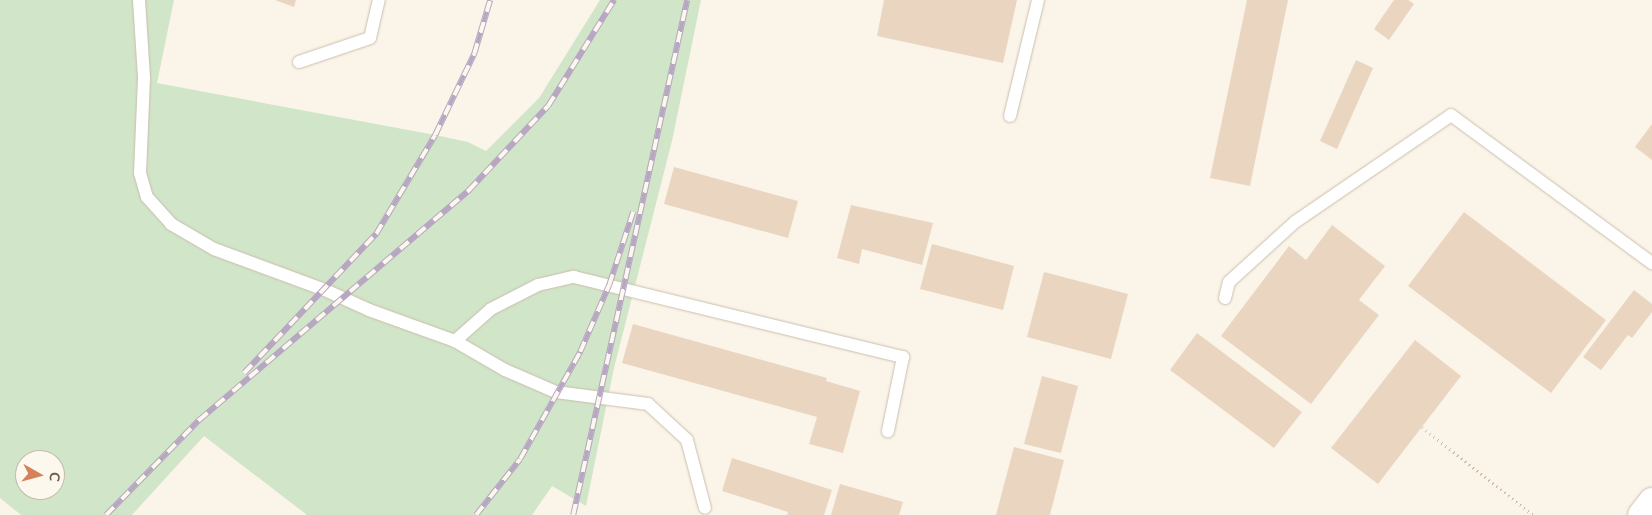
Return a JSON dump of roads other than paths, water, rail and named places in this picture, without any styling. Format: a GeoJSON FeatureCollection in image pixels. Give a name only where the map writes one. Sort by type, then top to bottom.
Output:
{"type":"FeatureCollection","features":[{"type":"Feature","properties":{"kind":"street"},"geometry":{"type":"LineString","coordinates":[[1642,515],[1652,501]]}},
{"type":"Feature","properties":{"kind":"lane"},"geometry":{"type":"LineString","coordinates":[[139,0],[144,78],[140,173],[147,197],[171,224],[214,249],[325,290],[369,310],[455,341],[505,370],[556,392],[648,404],[687,440],[705,508]]}},
{"type":"Feature","properties":{"kind":"lane"},"geometry":{"type":"LineString","coordinates":[[299,62],[370,38],[379,0]]}},
{"type":"Feature","properties":{"kind":"lane"},"geometry":{"type":"LineString","coordinates":[[1010,116],[1038,0]]}},
{"type":"Feature","properties":{"kind":"lane"},"geometry":{"type":"LineString","coordinates":[[1224,298],[1229,282],[1295,222],[1451,115],[1652,264]]}},
{"type":"Feature","properties":{"kind":"lane"},"geometry":{"type":"LineString","coordinates":[[455,341],[491,310],[538,285],[574,277],[902,357],[888,431]]}},
{"type":"Feature","properties":{"kind":"railway"},"geometry":{"type":"LineString","coordinates":[[244,373],[376,234],[435,135],[474,54],[490,0]]}},
{"type":"Feature","properties":{"kind":"railway"},"geometry":{"type":"LineString","coordinates":[[106,515],[199,420],[469,190],[548,106],[614,0]]}},
{"type":"Feature","properties":{"kind":"railway"},"geometry":{"type":"LineString","coordinates":[[573,515],[687,0]]}},
{"type":"Feature","properties":{"kind":"railway"},"geometry":{"type":"LineString","coordinates":[[476,515],[520,459],[580,352],[609,285],[633,212]]}}]}
